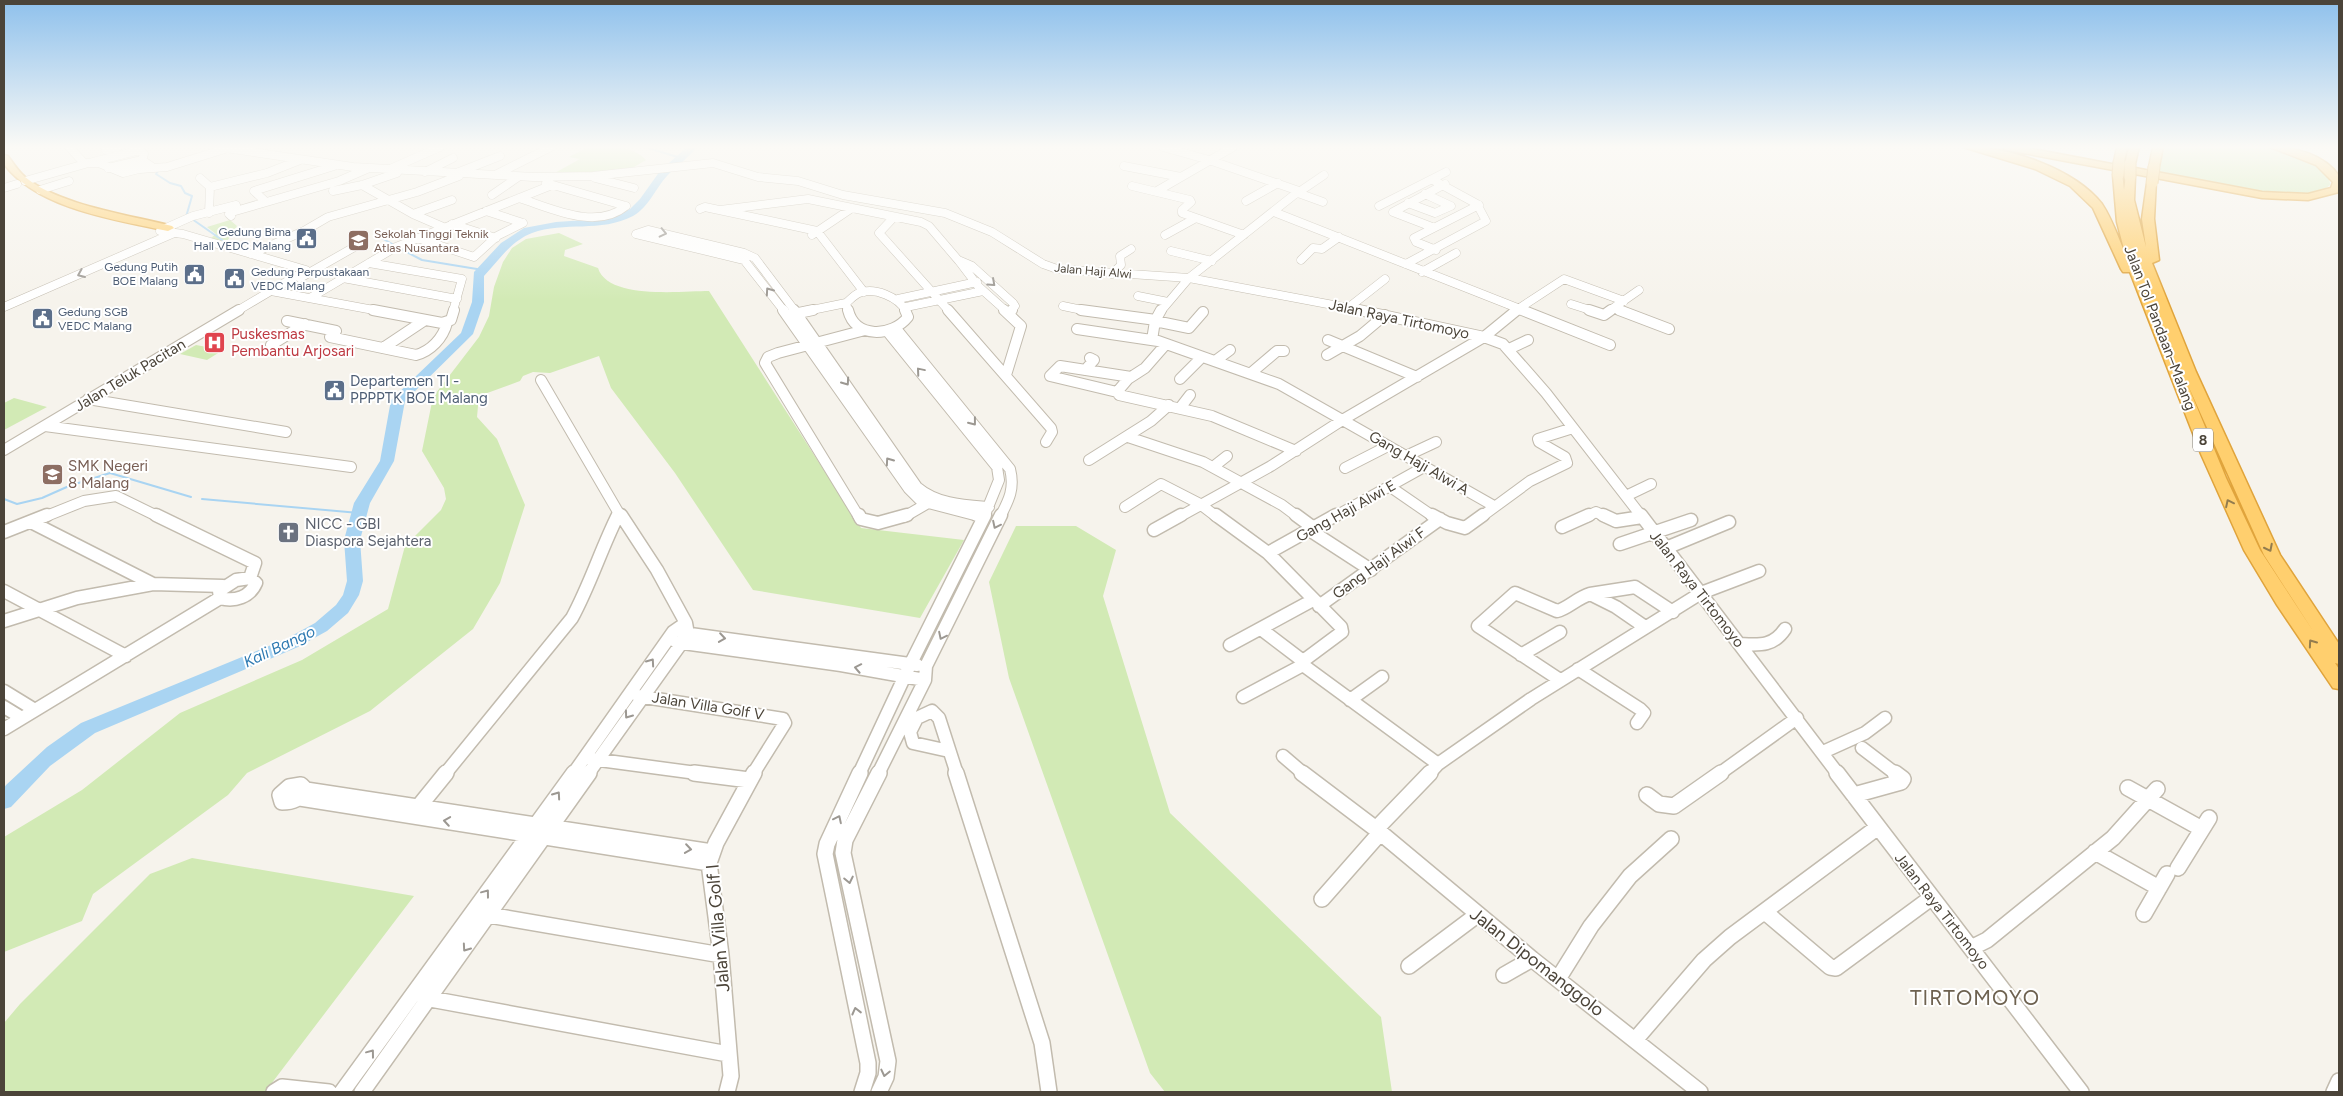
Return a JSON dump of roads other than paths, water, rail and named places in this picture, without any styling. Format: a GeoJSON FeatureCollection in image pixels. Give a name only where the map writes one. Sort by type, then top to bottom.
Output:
{"type":"FeatureCollection","features":[{"type":"Feature","properties":{"kind":"highway"},"geometry":{"type":"LineString","coordinates":[[59,198],[96,213],[165,230]]}},
{"type":"Feature","properties":{"kind":"highway"},"geometry":{"type":"LineString","coordinates":[[60,198],[96,213]]}},
{"type":"Feature","properties":{"kind":"highway"},"geometry":{"type":"LineString","coordinates":[[2090,198],[2097,206],[2125,267],[2154,298]]}},
{"type":"Feature","properties":{"kind":"highway","name":"Jalan Tol Pandaan–Malang"},"geometry":{"type":"LineString","coordinates":[[2118,198],[2123,230],[2268,546],[2339,658]]}},
{"type":"Feature","properties":{"kind":"highway"},"geometry":{"type":"LineString","coordinates":[[2150,198],[2148,219],[2154,298]]}},
{"type":"Feature","properties":{"kind":"highway"},"geometry":{"type":"LineString","coordinates":[[2267,198],[2312,200],[2322,198]]}},
{"type":"Feature","properties":{"kind":"highway","name":"Jalan Tol Pandaan–Malang"},"geometry":{"type":"LineString","coordinates":[[2154,298],[2221,486],[2254,552],[2339,683]]}},
{"type":"Feature","properties":{"kind":"street"},"geometry":{"type":"LineString","coordinates":[[209,213],[210,198]]}},
{"type":"Feature","properties":{"kind":"street"},"geometry":{"type":"LineString","coordinates":[[4,307],[193,216],[271,198]]}},
{"type":"Feature","properties":{"kind":"street"},"geometry":{"type":"LineString","coordinates":[[385,198],[413,214],[444,227]]}},
{"type":"Feature","properties":{"kind":"street"},"geometry":{"type":"LineString","coordinates":[[165,230],[251,254],[328,217],[393,198]]}},
{"type":"Feature","properties":{"kind":"street"},"geometry":{"type":"LineString","coordinates":[[519,198],[585,218],[615,214],[626,206],[598,198]]}},
{"type":"Feature","properties":{"kind":"street"},"geometry":{"type":"LineString","coordinates":[[310,298],[396,247],[519,198]]}},
{"type":"Feature","properties":{"kind":"street","name":"Jalan Haji Alwi"},"geometry":{"type":"LineString","coordinates":[[864,198],[944,213],[996,235],[1053,268],[1112,274],[1189,278]]}},
{"type":"Feature","properties":{"kind":"street"},"geometry":{"type":"LineString","coordinates":[[1183,198],[1191,200],[1181,212],[1194,219],[1244,236]]}},
{"type":"Feature","properties":{"kind":"street"},"geometry":{"type":"LineString","coordinates":[[1246,201],[1251,198]]}},
{"type":"Feature","properties":{"kind":"street"},"geometry":{"type":"LineString","coordinates":[[1152,340],[1156,320],[1168,302],[1189,278],[1292,198]]}},
{"type":"Feature","properties":{"kind":"street"},"geometry":{"type":"LineString","coordinates":[[1313,198],[1323,202]]}},
{"type":"Feature","properties":{"kind":"street"},"geometry":{"type":"LineString","coordinates":[[1379,206],[1398,198]]}},
{"type":"Feature","properties":{"kind":"street"},"geometry":{"type":"LineString","coordinates":[[1418,198],[1394,212],[1432,228]]}},
{"type":"Feature","properties":{"kind":"street"},"geometry":{"type":"LineString","coordinates":[[1392,201],[1435,213],[1451,206],[1435,198]]}},
{"type":"Feature","properties":{"kind":"street"},"geometry":{"type":"LineString","coordinates":[[1406,264],[1436,250],[1486,221],[1479,205],[1471,198]]}},
{"type":"Feature","properties":{"kind":"street"},"geometry":{"type":"LineString","coordinates":[[977,282],[898,299],[861,293],[812,232],[701,208],[740,211],[806,199],[925,223],[958,260],[977,282],[983,290],[1010,313],[1021,326],[1006,375]]}},
{"type":"Feature","properties":{"kind":"street"},"geometry":{"type":"LineString","coordinates":[[231,216],[229,214],[232,212],[264,200]]}},
{"type":"Feature","properties":{"kind":"street"},"geometry":{"type":"LineString","coordinates":[[413,214],[452,200]]}},
{"type":"Feature","properties":{"kind":"street"},"geometry":{"type":"LineString","coordinates":[[1436,250],[1415,240],[1432,228],[1479,205]]}},
{"type":"Feature","properties":{"kind":"street"},"geometry":{"type":"LineString","coordinates":[[812,232],[849,207]]}},
{"type":"Feature","properties":{"kind":"street"},"geometry":{"type":"LineString","coordinates":[[417,238],[474,257],[496,238],[523,223],[486,211]]}},
{"type":"Feature","properties":{"kind":"street"},"geometry":{"type":"LineString","coordinates":[[740,211],[766,222]]}},
{"type":"Feature","properties":{"kind":"street"},"geometry":{"type":"LineString","coordinates":[[1274,212],[1610,345]]}},
{"type":"Feature","properties":{"kind":"street"},"geometry":{"type":"LineString","coordinates":[[894,217],[881,229],[880,233],[1051,428],[1052,432],[1046,442]]}},
{"type":"Feature","properties":{"kind":"street"},"geometry":{"type":"LineString","coordinates":[[1165,235],[1194,219]]}},
{"type":"Feature","properties":{"kind":"street"},"geometry":{"type":"LineString","coordinates":[[452,224],[496,238]]}},
{"type":"Feature","properties":{"kind":"street"},"geometry":{"type":"LineString","coordinates":[[1206,232],[1220,228]]}},
{"type":"Feature","properties":{"kind":"street"},"geometry":{"type":"LineString","coordinates":[[862,414],[806,345],[790,315],[770,277],[752,255],[648,230],[642,230],[636,235],[744,260],[790,315],[818,342],[862,414],[921,501],[987,512]]}},
{"type":"Feature","properties":{"kind":"street"},"geometry":{"type":"LineString","coordinates":[[1301,260],[1314,248],[1322,249],[1339,237]]}},
{"type":"Feature","properties":{"kind":"street","name":"Jalan Teluk Pacitan"},"geometry":{"type":"LineString","coordinates":[[4,450],[274,291],[358,245]]}},
{"type":"Feature","properties":{"kind":"street"},"geometry":{"type":"LineString","coordinates":[[1376,251],[1385,245]]}},
{"type":"Feature","properties":{"kind":"street"},"geometry":{"type":"LineString","coordinates":[[1112,274],[1121,265],[1120,256],[1131,249]]}},
{"type":"Feature","properties":{"kind":"street"},"geometry":{"type":"LineString","coordinates":[[1171,251],[1212,261]]}},
{"type":"Feature","properties":{"kind":"street"},"geometry":{"type":"LineString","coordinates":[[1422,272],[1456,253]]}},
{"type":"Feature","properties":{"kind":"street","name":"Jalan Teluk Pacitan"},"geometry":{"type":"LineString","coordinates":[[251,254],[305,268],[303,272],[274,291]]}},
{"type":"Feature","properties":{"kind":"street"},"geometry":{"type":"LineString","coordinates":[[744,260],[752,255]]}},
{"type":"Feature","properties":{"kind":"street"},"geometry":{"type":"LineString","coordinates":[[958,260],[972,266],[1013,303],[1015,306],[1010,313]]}},
{"type":"Feature","properties":{"kind":"street"},"geometry":{"type":"LineString","coordinates":[[287,320],[336,331],[330,337],[419,354],[439,338],[444,323],[452,318],[462,279],[369,263]]}},
{"type":"Feature","properties":{"kind":"street"},"geometry":{"type":"LineString","coordinates":[[343,278],[457,299]]}},
{"type":"Feature","properties":{"kind":"street","name":"Jalan Raya Tirtomoyo"},"geometry":{"type":"LineString","coordinates":[[1189,278],[1489,336],[1509,349],[1701,593],[1823,752],[1931,898],[2081,1092]]}},
{"type":"Feature","properties":{"kind":"street"},"geometry":{"type":"LineString","coordinates":[[1348,308],[1385,279]]}},
{"type":"Feature","properties":{"kind":"street"},"geometry":{"type":"LineString","coordinates":[[1154,530],[1242,483],[1296,451],[1344,419],[1489,336],[1518,309],[1564,279],[1624,301]]}},
{"type":"Feature","properties":{"kind":"street"},"geometry":{"type":"LineString","coordinates":[[906,307],[983,290]]}},
{"type":"Feature","properties":{"kind":"street"},"geometry":{"type":"LineString","coordinates":[[1571,304],[1602,315],[1640,290]]}},
{"type":"Feature","properties":{"kind":"street"},"geometry":{"type":"LineString","coordinates":[[274,291],[444,323]]}},
{"type":"Feature","properties":{"kind":"street"},"geometry":{"type":"LineString","coordinates":[[790,315],[846,303],[861,293]]}},
{"type":"Feature","properties":{"kind":"street"},"geometry":{"type":"LineString","coordinates":[[1138,296],[1168,302]]}},
{"type":"Feature","properties":{"kind":"street"},"geometry":{"type":"LineString","coordinates":[[898,299],[906,307],[908,317],[893,331],[865,330],[771,355],[765,363],[861,519],[876,523],[908,516],[928,503]]}},
{"type":"Feature","properties":{"kind":"street"},"geometry":{"type":"LineString","coordinates":[[846,303],[846,310],[852,320],[865,330]]}},
{"type":"Feature","properties":{"kind":"street"},"geometry":{"type":"LineString","coordinates":[[1063,306],[1095,313],[1156,320],[1189,328],[1203,312]]}},
{"type":"Feature","properties":{"kind":"street"},"geometry":{"type":"LineString","coordinates":[[1614,308],[1669,329]]}},
{"type":"Feature","properties":{"kind":"street"},"geometry":{"type":"LineString","coordinates":[[1327,355],[1360,336],[1385,315]]}},
{"type":"Feature","properties":{"kind":"street"},"geometry":{"type":"LineString","coordinates":[[383,348],[425,320]]}},
{"type":"Feature","properties":{"kind":"street"},"geometry":{"type":"LineString","coordinates":[[271,345],[305,324]]}},
{"type":"Feature","properties":{"kind":"street"},"geometry":{"type":"LineString","coordinates":[[1582,335],[1592,328]]}},
{"type":"Feature","properties":{"kind":"street","name":"Gang Haji Alwi A"},"geometry":{"type":"LineString","coordinates":[[1077,329],[1152,340],[1166,344],[1251,374],[1299,394],[1494,506]]}},
{"type":"Feature","properties":{"kind":"street"},"geometry":{"type":"LineString","coordinates":[[879,1092],[886,1077],[888,1061],[843,853],[850,828],[1011,495],[1013,480],[893,331]]}},
{"type":"Feature","properties":{"kind":"street"},"geometry":{"type":"LineString","coordinates":[[1328,340],[1417,377]]}},
{"type":"Feature","properties":{"kind":"street"},"geometry":{"type":"LineString","coordinates":[[1509,349],[1528,340]]}},
{"type":"Feature","properties":{"kind":"street"},"geometry":{"type":"LineString","coordinates":[[1117,392],[1131,377],[1145,368],[1166,344]]}},
{"type":"Feature","properties":{"kind":"street"},"geometry":{"type":"LineString","coordinates":[[1215,361],[1230,350]]}},
{"type":"Feature","properties":{"kind":"street"},"geometry":{"type":"LineString","coordinates":[[1251,374],[1277,351],[1284,351]]}},
{"type":"Feature","properties":{"kind":"street"},"geometry":{"type":"LineString","coordinates":[[1180,379],[1202,357]]}},
{"type":"Feature","properties":{"kind":"street"},"geometry":{"type":"LineString","coordinates":[[1084,384],[1094,360],[1090,358]]}},
{"type":"Feature","properties":{"kind":"street"},"geometry":{"type":"LineString","coordinates":[[1131,377],[1060,366],[1050,376],[1169,405],[1229,422],[1296,451]]}},
{"type":"Feature","properties":{"kind":"street"},"geometry":{"type":"LineString","coordinates":[[541,380],[619,513],[657,570],[685,633]]}},
{"type":"Feature","properties":{"kind":"street"},"geometry":{"type":"LineString","coordinates":[[1180,408],[1190,395]]}},
{"type":"Feature","properties":{"kind":"street"},"geometry":{"type":"LineString","coordinates":[[88,399],[286,432]]}},
{"type":"Feature","properties":{"kind":"street"},"geometry":{"type":"LineString","coordinates":[[1089,460],[1151,422],[1169,405]]}},
{"type":"Feature","properties":{"kind":"street"},"geometry":{"type":"LineString","coordinates":[[45,426],[351,467]]}},
{"type":"Feature","properties":{"kind":"street"},"geometry":{"type":"LineString","coordinates":[[1390,486],[1440,519],[1454,526],[1465,528],[1530,481],[1568,463],[1566,456],[1539,442],[1538,439],[1573,428]]}},
{"type":"Feature","properties":{"kind":"street"},"geometry":{"type":"LineString","coordinates":[[1128,437],[1190,456],[1213,467],[1282,506],[1371,570]]}},
{"type":"Feature","properties":{"kind":"street"},"geometry":{"type":"LineString","coordinates":[[1406,456],[1436,442]]}},
{"type":"Feature","properties":{"kind":"street"},"geometry":{"type":"LineString","coordinates":[[1346,468],[1388,446]]}},
{"type":"Feature","properties":{"kind":"street"},"geometry":{"type":"LineString","coordinates":[[1213,467],[1227,456]]}},
{"type":"Feature","properties":{"kind":"street"},"geometry":{"type":"LineString","coordinates":[[862,1092],[868,1074],[864,1045],[825,854],[835,825],[908,671],[987,512],[999,480],[1001,465]]}},
{"type":"Feature","properties":{"kind":"street","name":"Gang Haji Alwi E"},"geometry":{"type":"LineString","coordinates":[[1268,553],[1313,530],[1424,467]]}},
{"type":"Feature","properties":{"kind":"street"},"geometry":{"type":"LineString","coordinates":[[1125,507],[1161,484],[1200,504],[1268,553],[1341,627],[1342,632],[1303,663],[1243,697]]}},
{"type":"Feature","properties":{"kind":"street"},"geometry":{"type":"LineString","coordinates":[[1626,496],[1650,484]]}},
{"type":"Feature","properties":{"kind":"street"},"geometry":{"type":"LineString","coordinates":[[913,488],[929,497],[987,512]]}},
{"type":"Feature","properties":{"kind":"street"},"geometry":{"type":"LineString","coordinates":[[4,532],[96,498],[122,498],[255,563],[250,578]]}},
{"type":"Feature","properties":{"kind":"street"},"geometry":{"type":"LineString","coordinates":[[1562,526],[1596,512],[1616,521],[1642,517]]}},
{"type":"Feature","properties":{"kind":"street"},"geometry":{"type":"LineString","coordinates":[[415,811],[572,618],[583,598],[602,548],[619,513]]}},
{"type":"Feature","properties":{"kind":"street","name":"Gang Haji Alwi F"},"geometry":{"type":"LineString","coordinates":[[1230,645],[1316,603],[1371,570],[1440,519]]}},
{"type":"Feature","properties":{"kind":"street"},"geometry":{"type":"LineString","coordinates":[[1620,544],[1655,534],[1691,520]]}},
{"type":"Feature","properties":{"kind":"street"},"geometry":{"type":"LineString","coordinates":[[31,522],[152,584]]}},
{"type":"Feature","properties":{"kind":"street"},"geometry":{"type":"LineString","coordinates":[[1666,548],[1729,522]]}},
{"type":"Feature","properties":{"kind":"street"},"geometry":{"type":"LineString","coordinates":[[1322,899],[1378,831],[1438,764],[1560,680],[1701,593],[1758,571]]}},
{"type":"Feature","properties":{"kind":"street"},"geometry":{"type":"LineString","coordinates":[[4,621],[39,609],[112,590],[152,584],[221,592],[230,600],[245,596],[251,592],[256,583],[250,578],[236,580],[221,592],[126,656],[4,729]]}},
{"type":"Feature","properties":{"kind":"street"},"geometry":{"type":"LineString","coordinates":[[1560,680],[1478,626],[1511,594],[1519,593],[1557,611],[1562,610],[1577,598],[1590,594],[1635,587],[1673,612]]}},
{"type":"Feature","properties":{"kind":"street"},"geometry":{"type":"LineString","coordinates":[[4,590],[126,656]]}},
{"type":"Feature","properties":{"kind":"street"},"geometry":{"type":"LineString","coordinates":[[947,591],[963,593]]}},
{"type":"Feature","properties":{"kind":"street"},"geometry":{"type":"LineString","coordinates":[[1590,594],[1616,607],[1645,627]]}},
{"type":"Feature","properties":{"kind":"street"},"geometry":{"type":"LineString","coordinates":[[1261,629],[1350,700],[1438,764]]}},
{"type":"Feature","properties":{"kind":"street"},"geometry":{"type":"LineString","coordinates":[[1740,644],[1772,643],[1786,629]]}},
{"type":"Feature","properties":{"kind":"street"},"geometry":{"type":"LineString","coordinates":[[1521,654],[1560,632]]}},
{"type":"Feature","properties":{"kind":"street"},"geometry":{"type":"LineString","coordinates":[[670,636],[685,633]]}},
{"type":"Feature","properties":{"kind":"street"},"geometry":{"type":"LineString","coordinates":[[342,1092],[414,996],[472,912],[598,760],[685,633]]}},
{"type":"Feature","properties":{"kind":"street"},"geometry":{"type":"LineString","coordinates":[[362,1092],[431,999],[489,915],[583,758],[670,636],[685,633],[841,665],[926,673]]}},
{"type":"Feature","properties":{"kind":"street"},"geometry":{"type":"LineString","coordinates":[[1578,669],[1640,709],[1644,713],[1637,723]]}},
{"type":"Feature","properties":{"kind":"street"},"geometry":{"type":"LineString","coordinates":[[1350,700],[1382,677]]}},
{"type":"Feature","properties":{"kind":"street"},"geometry":{"type":"LineString","coordinates":[[4,691],[35,710]]}},
{"type":"Feature","properties":{"kind":"street","name":"Jalan Villa Golf V"},"geometry":{"type":"LineString","coordinates":[[628,695],[778,717],[783,719],[785,723]]}},
{"type":"Feature","properties":{"kind":"street"},"geometry":{"type":"LineString","coordinates":[[4,707],[22,718]]}},
{"type":"Feature","properties":{"kind":"street"},"geometry":{"type":"LineString","coordinates":[[1647,795],[1659,804],[1674,806],[1797,718]]}},
{"type":"Feature","properties":{"kind":"street"},"geometry":{"type":"LineString","coordinates":[[1823,752],[1865,733],[1885,718]]}},
{"type":"Feature","properties":{"kind":"street","name":"Jalan Villa Golf I"},"geometry":{"type":"LineString","coordinates":[[727,1092],[731,1076],[721,955],[710,858],[748,780],[785,723]]}},
{"type":"Feature","properties":{"kind":"street"},"geometry":{"type":"LineString","coordinates":[[1854,795],[1901,782],[1903,779],[1862,748]]}},
{"type":"Feature","properties":{"kind":"street"},"geometry":{"type":"LineString","coordinates":[[949,751],[1042,1043],[1049,1092]]}},
{"type":"Feature","properties":{"kind":"street","name":"Jalan Dipomanggolo"},"geometry":{"type":"LineString","coordinates":[[1283,756],[1325,792],[1378,831],[1532,959],[1700,1092]]}},
{"type":"Feature","properties":{"kind":"street"},"geometry":{"type":"LineString","coordinates":[[583,758],[748,780]]}},
{"type":"Feature","properties":{"kind":"street"},"geometry":{"type":"LineString","coordinates":[[2128,788],[2152,794],[2206,823],[2159,888],[2144,914]]}},
{"type":"Feature","properties":{"kind":"street"},"geometry":{"type":"LineString","coordinates":[[303,794],[710,858]]}},
{"type":"Feature","properties":{"kind":"street"},"geometry":{"type":"LineString","coordinates":[[1971,948],[1995,934],[2113,838],[2152,794]]}},
{"type":"Feature","properties":{"kind":"street"},"geometry":{"type":"LineString","coordinates":[[1635,1040],[1704,960],[1730,937],[1878,827]]}},
{"type":"Feature","properties":{"kind":"street"},"geometry":{"type":"LineString","coordinates":[[1558,979],[1591,926],[1630,876],[1671,840]]}},
{"type":"Feature","properties":{"kind":"street"},"geometry":{"type":"LineString","coordinates":[[2094,852],[2159,888]]}},
{"type":"Feature","properties":{"kind":"street"},"geometry":{"type":"LineString","coordinates":[[825,854],[843,853]]}},
{"type":"Feature","properties":{"kind":"street"},"geometry":{"type":"LineString","coordinates":[[1765,912],[1830,967],[1836,968],[1931,898]]}},
{"type":"Feature","properties":{"kind":"street"},"geometry":{"type":"LineString","coordinates":[[472,912],[721,955]]}},
{"type":"Feature","properties":{"kind":"street"},"geometry":{"type":"LineString","coordinates":[[1409,966],[1477,914]]}},
{"type":"Feature","properties":{"kind":"street"},"geometry":{"type":"LineString","coordinates":[[1504,975],[1532,959]]}},
{"type":"Feature","properties":{"kind":"street"},"geometry":{"type":"LineString","coordinates":[[414,996],[728,1054]]}},
{"type":"Feature","properties":{"kind":"street"},"geometry":{"type":"LineString","coordinates":[[864,1045],[883,1039]]}},
{"type":"Feature","properties":{"kind":"street"},"geometry":{"type":"LineString","coordinates":[[2334,1092],[2339,1081]]}},
{"type":"Feature","properties":{"kind":"street"},"geometry":{"type":"LineString","coordinates":[[274,1092],[282,1087],[329,1092]]}},
{"type":"Feature","properties":{"kind":"waterway"},"geometry":{"type":"LineString","coordinates":[[186,217],[191,198]]}},
{"type":"Feature","properties":{"kind":"waterway","name":"Kali Bango"},"geometry":{"type":"LineString","coordinates":[[4,801],[43,761],[88,728],[292,643],[321,627],[342,609],[351,595],[355,581],[352,540],[362,503],[387,461],[398,400],[467,334],[478,302],[478,275],[505,245],[528,231],[556,225],[600,223],[614,220],[634,211],[646,198]]}},
{"type":"Feature","properties":{"kind":"waterway"},"geometry":{"type":"LineString","coordinates":[[192,219],[225,242]]}},
{"type":"Feature","properties":{"kind":"waterway"},"geometry":{"type":"LineString","coordinates":[[378,236],[394,245]]}},
{"type":"Feature","properties":{"kind":"waterway"},"geometry":{"type":"LineString","coordinates":[[399,248],[422,260],[483,270]]}},
{"type":"Feature","properties":{"kind":"waterway"},"geometry":{"type":"LineString","coordinates":[[4,499],[17,504],[42,498],[69,486],[110,473],[191,497]]}},
{"type":"Feature","properties":{"kind":"waterway"},"geometry":{"type":"LineString","coordinates":[[202,499],[359,513]]}},
{"type":"Feature","properties":{"kind":"place","name":"Gedung Bima Hall VEDC Malang"},"geometry":{"type":"Point","coordinates":[307,239]}},
{"type":"Feature","properties":{"kind":"place","name":"Sekolah Tinggi Teknik Atlas Nusantara"},"geometry":{"type":"Point","coordinates":[358,241]}},
{"type":"Feature","properties":{"kind":"place","name":"Gedung Putih BOE Malang"},"geometry":{"type":"Point","coordinates":[194,274]}},
{"type":"Feature","properties":{"kind":"place","name":"Gedung Perpustakaan VEDC Malang"},"geometry":{"type":"Point","coordinates":[235,279]}},
{"type":"Feature","properties":{"kind":"place","name":"Gedung SGB VEDC Malang"},"geometry":{"type":"Point","coordinates":[42,319]}},
{"type":"Feature","properties":{"kind":"place","name":"Puskesmas Pembantu Arjosari"},"geometry":{"type":"Point","coordinates":[215,343]}},
{"type":"Feature","properties":{"kind":"place","name":"Departemen TI - PPPPTK BOE Malang"},"geometry":{"type":"Point","coordinates":[334,390]}},
{"type":"Feature","properties":{"kind":"place","name":"SMK Negeri 8 Malang"},"geometry":{"type":"Point","coordinates":[52,475]}},
{"type":"Feature","properties":{"kind":"place","name":"NICC - GBI Diaspora Sejahtera"},"geometry":{"type":"Point","coordinates":[289,533]}},
{"type":"Feature","properties":{"kind":"district","name":"TIRTOMOYO"},"geometry":{"type":"Point","coordinates":[1975,998]}}]}
